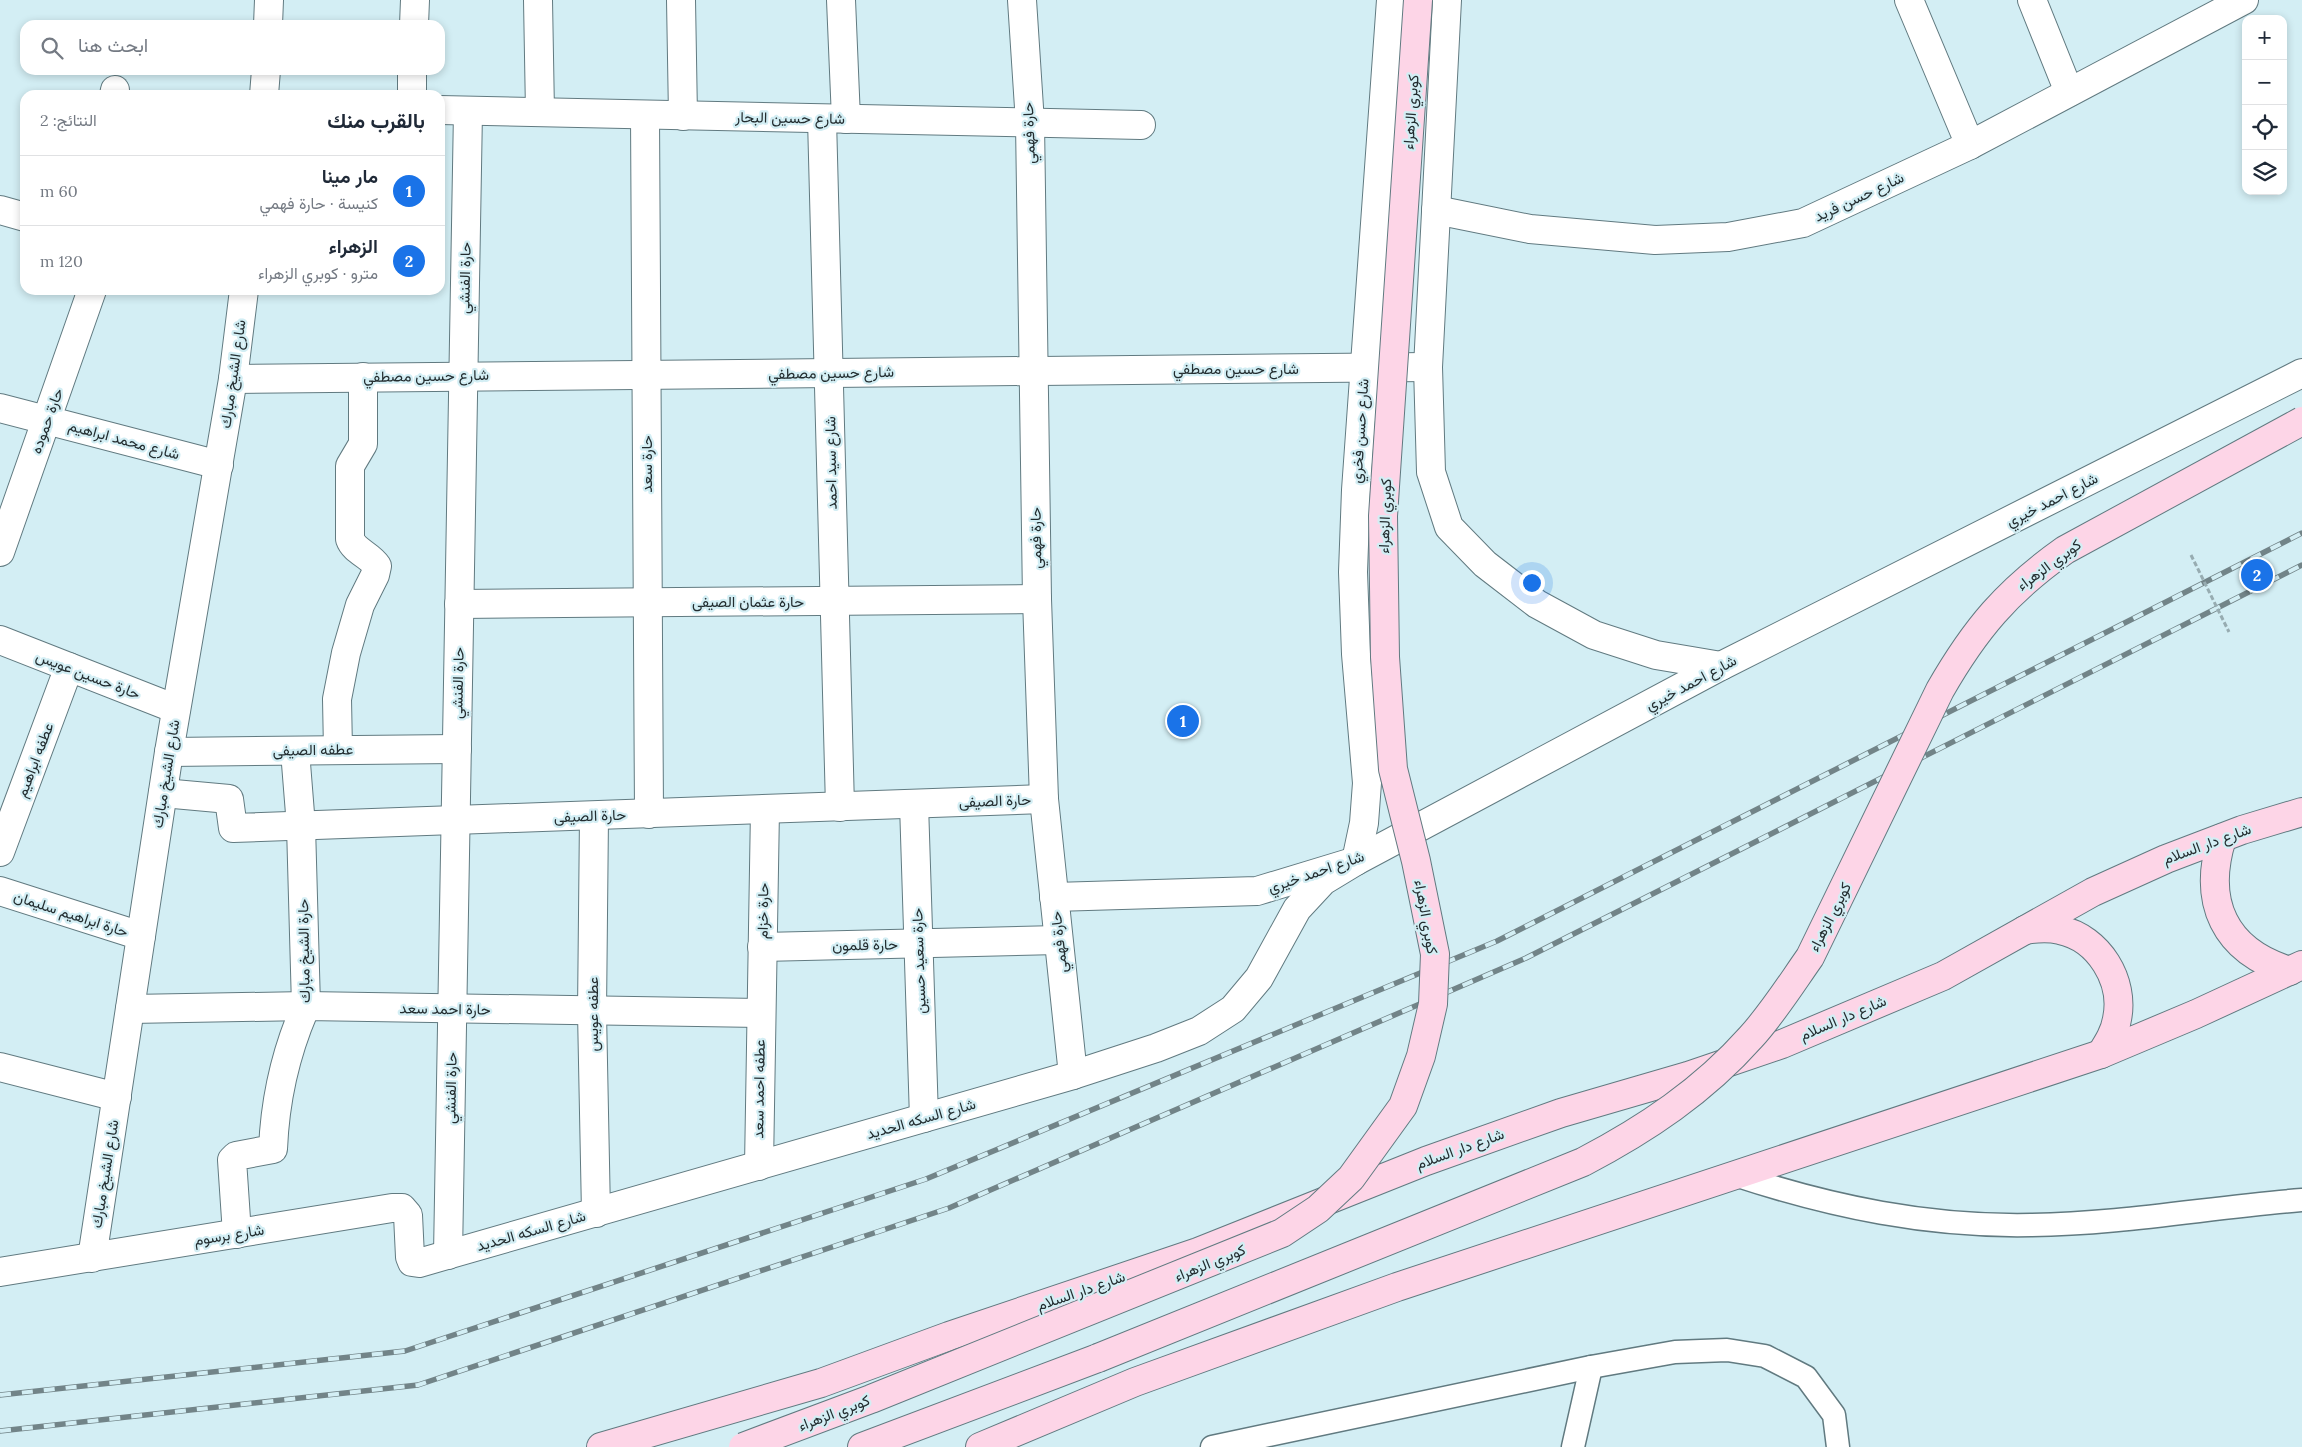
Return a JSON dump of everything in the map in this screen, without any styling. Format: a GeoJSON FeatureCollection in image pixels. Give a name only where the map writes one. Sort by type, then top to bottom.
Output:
{"type":"FeatureCollection","features":[{"type":"Feature","properties":{"kind":"main road","name":"كوبري الزهراء"},"geometry":{"type":"LineString","coordinates":[[743,1447],[880,1395],[1282,1233],[1318,1209],[1351,1178],[1403,1106],[1421,1056],[1433,1004],[1435,954],[1416,861],[1393,768],[1385,657],[1383,516],[1418,0]]}},
{"type":"Feature","properties":{"kind":"main road","name":"كوبري الزهراء"},"geometry":{"type":"LineString","coordinates":[[862,1447],[1098,1358],[1583,1162],[1630,1138],[1674,1108],[1715,1074],[1752,1037],[1810,957],[1940,690],[1980,626],[2034,572],[2065,550],[2302,422]]}},
{"type":"Feature","properties":{"kind":"main road","name":"شارع دار السلام"},"geometry":{"type":"LineString","coordinates":[[601,1447],[821,1383],[949,1336],[1198,1252],[1426,1161],[1561,1113],[1688,1076],[1782,1044],[1943,976],[2094,892],[2166,858],[2302,812]]}},
{"type":"Feature","properties":{"kind":"main road"},"geometry":{"type":"LineString","coordinates":[[2222,838],[2215,860],[2214,883],[2218,905],[2227,926],[2238,942],[2254,956],[2271,965],[2296,968]]}},
{"type":"Feature","properties":{"kind":"main road"},"geometry":{"type":"LineString","coordinates":[[2023,930],[2042,928],[2061,930],[2079,937],[2107,963],[2115,981],[2119,1000],[2114,1028],[2101,1054]]}},
{"type":"Feature","properties":{"kind":"main road"},"geometry":{"type":"LineString","coordinates":[[980,1447],[1010,1441],[1135,1382],[1397,1287],[2101,1054],[2196,1014],[2296,968]]}},
{"type":"Feature","properties":{"kind":"street"},"geometry":{"type":"LineString","coordinates":[[268,20],[269,0]]}},
{"type":"Feature","properties":{"kind":"street"},"geometry":{"type":"LineString","coordinates":[[414,20],[415,0]]}},
{"type":"Feature","properties":{"kind":"street"},"geometry":{"type":"LineString","coordinates":[[538,0],[540,112]]}},
{"type":"Feature","properties":{"kind":"street"},"geometry":{"type":"LineString","coordinates":[[681,0],[683,116]]}},
{"type":"Feature","properties":{"kind":"street","name":"شارع سيد احمد"},"geometry":{"type":"LineString","coordinates":[[840,807],[829,373],[834,119],[841,0]]}},
{"type":"Feature","properties":{"kind":"street","name":"حارة فهمي"},"geometry":{"type":"LineString","coordinates":[[1022,0],[1030,123],[1037,600],[1044,799],[1073,1075]]}},
{"type":"Feature","properties":{"kind":"street","name":"شارع حسن فخري"},"geometry":{"type":"LineString","coordinates":[[1356,861],[1364,823],[1367,783],[1356,654],[1353,572],[1365,368],[1391,0]]}},
{"type":"Feature","properties":{"kind":"street"},"geometry":{"type":"LineString","coordinates":[[1448,0],[1428,367],[1431,472],[1449,527],[1484,564],[1536,604],[1594,635],[1656,656],[1721,666]]}},
{"type":"Feature","properties":{"kind":"street"},"geometry":{"type":"LineString","coordinates":[[1909,0],[1970,145]]}},
{"type":"Feature","properties":{"kind":"street"},"geometry":{"type":"LineString","coordinates":[[2032,0],[2069,92]]}},
{"type":"Feature","properties":{"kind":"street","name":"شارع حسن فريد"},"geometry":{"type":"LineString","coordinates":[[1436,210],[1530,229],[1655,240],[1728,237],[1803,223],[1970,145],[2244,0]]}},
{"type":"Feature","properties":{"kind":"street"},"geometry":{"type":"LineString","coordinates":[[264,90],[266,75]]}},
{"type":"Feature","properties":{"kind":"street"},"geometry":{"type":"LineString","coordinates":[[412,75],[412,90]]}},
{"type":"Feature","properties":{"kind":"street","name":"شارع حسين البحار"},"geometry":{"type":"LineString","coordinates":[[445,110],[1141,125]]}},
{"type":"Feature","properties":{"kind":"street","name":"حارة الفنشي"},"geometry":{"type":"LineString","coordinates":[[448,1255],[468,111]]}},
{"type":"Feature","properties":{"kind":"street","name":"حارة سعد"},"geometry":{"type":"LineString","coordinates":[[645,114],[649,814]]}},
{"type":"Feature","properties":{"kind":"street"},"geometry":{"type":"LineString","coordinates":[[0,210],[20,216]]}},
{"type":"Feature","properties":{"kind":"street","name":"حارة حموده"},"geometry":{"type":"LineString","coordinates":[[0,552],[48,420],[90,295]]}},
{"type":"Feature","properties":{"kind":"street","name":"شارع الشيخ مبارك"},"geometry":{"type":"LineString","coordinates":[[92,1258],[169,752],[233,378],[243,295]]}},
{"type":"Feature","properties":{"kind":"street","name":"شارع حسين مصطفي"},"geometry":{"type":"LineString","coordinates":[[233,378],[1428,367]]}},
{"type":"Feature","properties":{"kind":"street","name":"شارع احمد خيري"},"geometry":{"type":"LineString","coordinates":[[1054,897],[1257,891],[1356,861],[1721,666],[2302,373]]}},
{"type":"Feature","properties":{"kind":"street"},"geometry":{"type":"LineString","coordinates":[[338,750],[337,699],[346,653],[360,605],[375,575],[377,566],[372,558],[354,546],[350,539],[350,466],[363,444],[362,377]]}},
{"type":"Feature","properties":{"kind":"street","name":"شارع محمد ابراهيم"},"geometry":{"type":"LineString","coordinates":[[0,408],[219,465]]}},
{"type":"Feature","properties":{"kind":"street","name":"حارة عثمان الصيفى"},"geometry":{"type":"LineString","coordinates":[[459,604],[1037,600]]}},
{"type":"Feature","properties":{"kind":"street","name":"حارة حسين عويس"},"geometry":{"type":"LineString","coordinates":[[0,640],[176,709]]}},
{"type":"Feature","properties":{"kind":"street","name":"عطفه ابراهيم"},"geometry":{"type":"LineString","coordinates":[[0,852],[69,667]]}},
{"type":"Feature","properties":{"kind":"street","name":"عطفه الصيفى"},"geometry":{"type":"LineString","coordinates":[[169,752],[457,749]]}},
{"type":"Feature","properties":{"kind":"street","name":"حارة الشيخ مبارك"},"geometry":{"type":"LineString","coordinates":[[237,1234],[232,1160],[236,1156],[273,1149],[280,1086],[286,1058],[306,1006],[301,826],[295,751]]}},
{"type":"Feature","properties":{"kind":"street","name":"حارة الصيفى"},"geometry":{"type":"LineString","coordinates":[[163,793],[229,799],[233,828],[1044,799]]}},
{"type":"Feature","properties":{"kind":"street","name":"حارة سعيد حسين"},"geometry":{"type":"LineString","coordinates":[[914,804],[924,1118]]}},
{"type":"Feature","properties":{"kind":"street","name":"حارة خزام"},"geometry":{"type":"LineString","coordinates":[[760,1013],[765,809]]}},
{"type":"Feature","properties":{"kind":"street","name":"عطفه عويس"},"geometry":{"type":"LineString","coordinates":[[594,816],[592,1012],[596,1213]]}},
{"type":"Feature","properties":{"kind":"street","name":"شارع السكه الحديد"},"geometry":{"type":"LineString","coordinates":[[412,1262],[448,1255],[1073,1075],[1156,1048],[1199,1031],[1233,1008],[1259,978],[1297,909],[1323,881],[1356,861]]}},
{"type":"Feature","properties":{"kind":"street","name":"حارة ابراهيم سليمان"},"geometry":{"type":"LineString","coordinates":[[0,892],[141,936]]}},
{"type":"Feature","properties":{"kind":"street","name":"حارة قلمون"},"geometry":{"type":"LineString","coordinates":[[762,947],[1058,940]]}},
{"type":"Feature","properties":{"kind":"street","name":"حارة احمد سعد"},"geometry":{"type":"LineString","coordinates":[[130,1009],[306,1006],[592,1012],[760,1013]]}},
{"type":"Feature","properties":{"kind":"street","name":"عطفه احمد سعد"},"geometry":{"type":"LineString","coordinates":[[759,1166],[760,1013]]}},
{"type":"Feature","properties":{"kind":"street"},"geometry":{"type":"LineString","coordinates":[[0,1067],[116,1097]]}},
{"type":"Feature","properties":{"kind":"street","name":"شارع برسوم"},"geometry":{"type":"LineString","coordinates":[[0,1272],[402,1208],[408,1215],[412,1262]]}},
{"type":"Feature","properties":{"kind":"lane"},"geometry":{"type":"LineString","coordinates":[[1735,1175],[1794,1194],[1854,1209],[1915,1219],[1973,1224],[2032,1225],[2090,1222],[2235,1205],[2302,1200]]}},
{"type":"Feature","properties":{"kind":"lane"},"geometry":{"type":"LineString","coordinates":[[1212,1447],[1591,1367],[1675,1352],[1727,1350],[1765,1356],[1806,1377],[1834,1415],[1838,1447]]}},
{"type":"Feature","properties":{"kind":"lane"},"geometry":{"type":"LineString","coordinates":[[1573,1447],[1591,1367]]}},
{"type":"Feature","properties":{"kind":"path"},"geometry":{"type":"LineString","coordinates":[[2191,555],[2230,632]]}},
{"type":"Feature","properties":{"kind":"railway"},"geometry":{"type":"LineString","coordinates":[[0,1395],[405,1351],[926,1179],[1497,941],[2302,533]]}},
{"type":"Feature","properties":{"kind":"railway"},"geometry":{"type":"LineString","coordinates":[[0,1431],[418,1385],[949,1208],[1526,958],[2302,565]]}},
{"type":"Feature","properties":{"kind":"place","name":"الزهراء"},"geometry":{"type":"Point","coordinates":[2257,575]}},
{"type":"Feature","properties":{"kind":"place","name":"مار مينا"},"geometry":{"type":"Point","coordinates":[1183,721]}}]}
